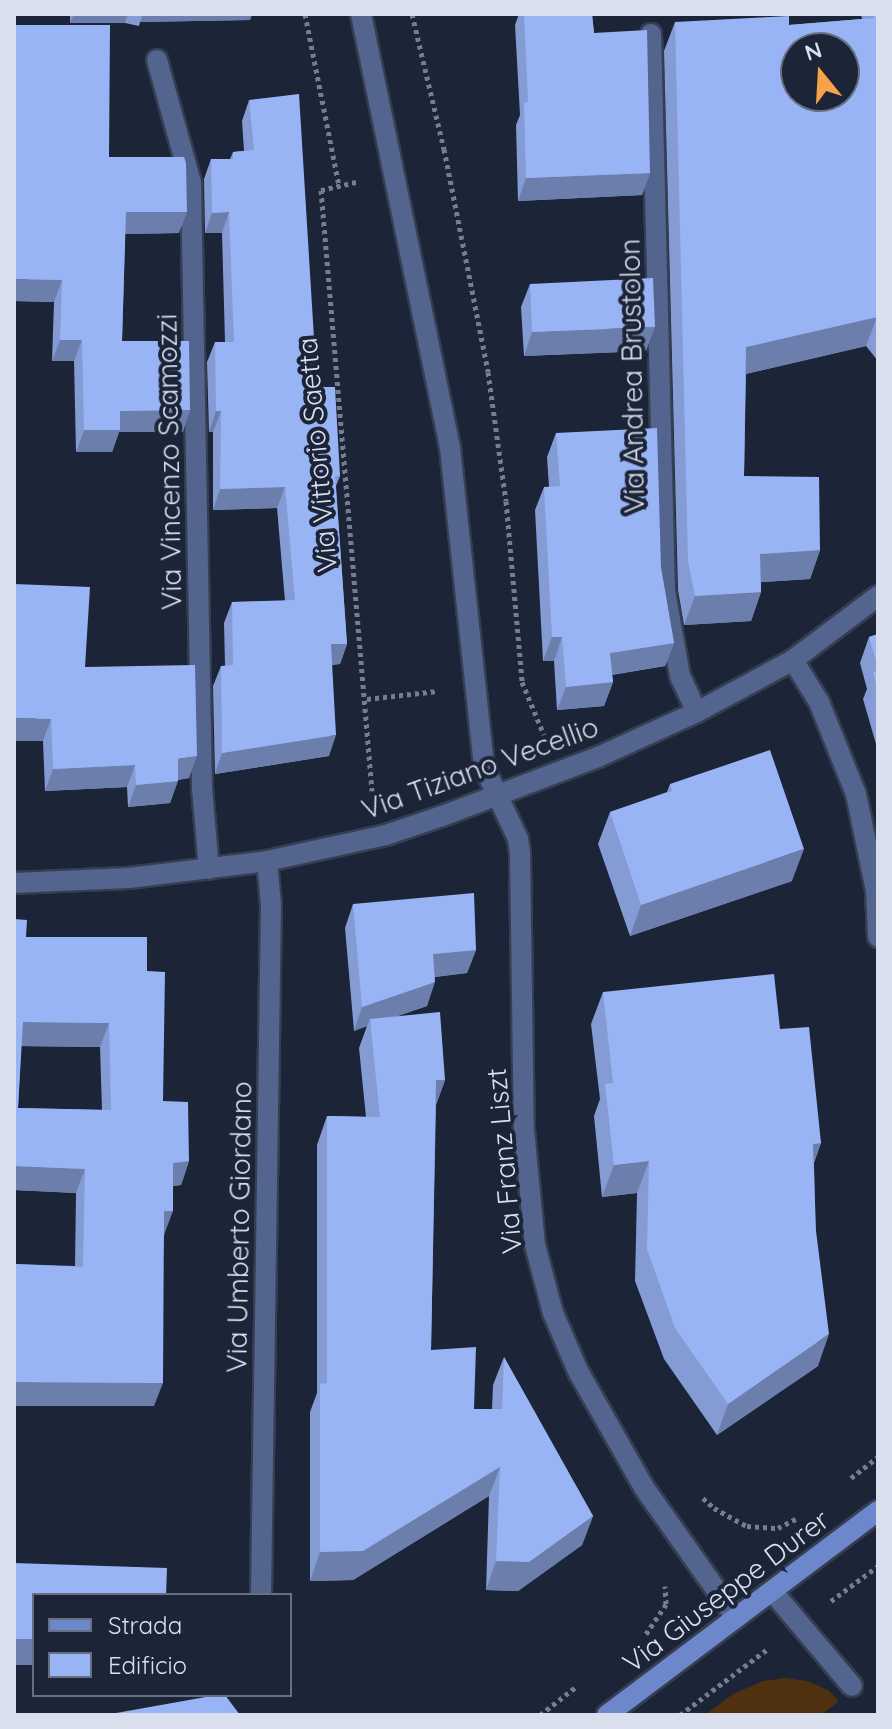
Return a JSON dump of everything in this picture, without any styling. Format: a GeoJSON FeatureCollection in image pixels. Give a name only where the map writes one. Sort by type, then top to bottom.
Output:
{"type":"FeatureCollection","features":[{"type":"Feature","properties":{"kind":"street"},"geometry":{"type":"LineString","coordinates":[[361,14],[450,448],[484,767],[497,796]]}},
{"type":"Feature","properties":{"kind":"street","name":"Via Andrea Brustolon"},"geometry":{"type":"LineString","coordinates":[[651,34],[665,591],[680,676],[697,712]]}},
{"type":"Feature","properties":{"kind":"street","name":"Via Vincenzo Scamozzi"},"geometry":{"type":"LineString","coordinates":[[157,60],[191,183],[202,788],[209,869]]}},
{"type":"Feature","properties":{"kind":"street","name":"Via Tiziano Vecellio"},"geometry":{"type":"LineString","coordinates":[[14,883],[49,884],[209,869],[267,861],[386,835],[598,757],[697,712],[793,660],[878,596]]}},
{"type":"Feature","properties":{"kind":"street"},"geometry":{"type":"LineString","coordinates":[[793,660],[819,702],[856,794],[876,891],[878,937]]}},
{"type":"Feature","properties":{"kind":"street","name":"Via Franz Liszt"},"geometry":{"type":"LineString","coordinates":[[497,796],[518,839],[520,854],[524,1129],[535,1245],[553,1313],[579,1373],[645,1489],[736,1618]]}},
{"type":"Feature","properties":{"kind":"street","name":"Via Umberto Giordano"},"geometry":{"type":"LineString","coordinates":[[261,1593],[271,905],[267,861]]}},
{"type":"Feature","properties":{"kind":"street","name":"Via Giuseppe Durer"},"geometry":{"type":"LineString","coordinates":[[607,1715],[878,1511]]}},
{"type":"Feature","properties":{"kind":"street"},"geometry":{"type":"LineString","coordinates":[[772,1591],[852,1686]]}},
{"type":"Feature","properties":{"kind":"path"},"geometry":{"type":"LineString","coordinates":[[305,14],[339,186],[394,175]]}},
{"type":"Feature","properties":{"kind":"path"},"geometry":{"type":"LineString","coordinates":[[412,14],[444,149],[488,372],[506,501],[522,682],[544,736]]}},
{"type":"Feature","properties":{"kind":"path","name":"Via Vittorio Saetta"},"geometry":{"type":"LineString","coordinates":[[339,186],[321,190],[372,791]]}},
{"type":"Feature","properties":{"kind":"path"},"geometry":{"type":"LineString","coordinates":[[691,1486],[714,1508],[747,1526],[778,1528],[805,1514]]}},
{"type":"Feature","properties":{"kind":"path"},"geometry":{"type":"LineString","coordinates":[[634,1643],[646,1634],[666,1604],[665,1575]]}},
{"type":"Feature","properties":{"kind":"path"},"geometry":{"type":"LineString","coordinates":[[540,1715],[585,1680]]}},
{"type":"Feature","properties":{"kind":"shaded area"},"geometry":{"type":"Polygon","coordinates":[[[785,1678],[807,1681],[828,1690],[839,1701],[821,1715],[705,1715],[733,1694],[763,1681],[785,1678]]]}},
{"type":"Feature","properties":{"kind":"building"},"geometry":{"type":"Polygon","coordinates":[[[524,14],[592,14],[594,33],[647,30],[650,173],[526,178],[524,103],[528,102],[524,14]]]}},
{"type":"Feature","properties":{"kind":"building"},"geometry":{"type":"Polygon","coordinates":[[[874,14],[878,14],[878,318],[746,347],[744,476],[819,477],[820,550],[760,554],[761,592],[695,596],[688,561],[675,22],[789,16],[789,25],[874,18],[874,14]]]}},
{"type":"Feature","properties":{"kind":"building"},"geometry":{"type":"Polygon","coordinates":[[[14,25],[110,25],[109,157],[184,157],[187,212],[126,212],[122,341],[189,341],[190,410],[120,411],[120,430],[84,430],[82,340],[60,340],[62,280],[14,279],[14,25]]]}},
{"type":"Feature","properties":{"kind":"building"},"geometry":{"type":"Polygon","coordinates":[[[299,94],[317,387],[335,387],[340,476],[335,476],[347,644],[331,644],[336,735],[222,753],[221,666],[233,665],[232,602],[295,600],[285,487],[220,489],[221,411],[216,411],[215,342],[234,342],[229,212],[212,213],[211,159],[233,159],[233,152],[254,150],[249,100],[299,94]]]}},
{"type":"Feature","properties":{"kind":"building"},"geometry":{"type":"Polygon","coordinates":[[[653,278],[655,327],[532,332],[530,284],[653,278]]]}},
{"type":"Feature","properties":{"kind":"building"},"geometry":{"type":"Polygon","coordinates":[[[657,428],[661,568],[674,643],[610,653],[613,682],[566,687],[562,637],[552,637],[544,487],[560,486],[556,433],[657,428]]]}},
{"type":"Feature","properties":{"kind":"building"},"geometry":{"type":"Polygon","coordinates":[[[14,584],[90,587],[85,667],[195,665],[197,756],[178,759],[178,781],[136,785],[135,765],[53,769],[51,719],[14,718],[14,584]]]}},
{"type":"Feature","properties":{"kind":"building"},"geometry":{"type":"Polygon","coordinates":[[[878,634],[878,667],[869,637],[878,634]]]}},
{"type":"Feature","properties":{"kind":"building"},"geometry":{"type":"Polygon","coordinates":[[[878,671],[878,691],[873,672],[878,671]]]}},
{"type":"Feature","properties":{"kind":"building"},"geometry":{"type":"Polygon","coordinates":[[[770,750],[804,849],[641,905],[610,812],[672,791],[670,784],[770,750]]]}},
{"type":"Feature","properties":{"kind":"building"},"geometry":{"type":"Polygon","coordinates":[[[474,893],[476,950],[433,954],[435,982],[362,1007],[353,904],[474,893]]]}},
{"type":"Feature","properties":{"kind":"building"},"geometry":{"type":"Polygon","coordinates":[[[14,919],[27,920],[26,937],[147,937],[147,971],[165,972],[163,1101],[188,1102],[189,1161],[173,1163],[173,1211],[164,1211],[163,1383],[14,1382],[14,1264],[83,1267],[85,1169],[14,1166],[14,919]],[[23,1022],[18,1108],[111,1110],[109,1023],[23,1022]]]}},
{"type":"Feature","properties":{"kind":"building"},"geometry":{"type":"Polygon","coordinates":[[[774,974],[780,1029],[809,1027],[821,1143],[813,1144],[816,1231],[829,1334],[728,1404],[675,1328],[647,1249],[649,1161],[614,1165],[605,1084],[613,1083],[603,992],[774,974]]]}},
{"type":"Feature","properties":{"kind":"building"},"geometry":{"type":"Polygon","coordinates":[[[440,1012],[445,1080],[436,1080],[431,1350],[476,1347],[474,1409],[502,1409],[504,1357],[593,1516],[529,1562],[496,1561],[500,1467],[363,1551],[320,1552],[320,1384],[327,1383],[327,1116],[380,1117],[370,1019],[440,1012]]]}},
{"type":"Feature","properties":{"kind":"building"},"geometry":{"type":"Polygon","coordinates":[[[14,1563],[167,1568],[166,1593],[32,1593],[32,1639],[14,1639],[14,1563]]]}},
{"type":"Feature","properties":{"kind":"building"},"geometry":{"type":"Polygon","coordinates":[[[206,1697],[226,1697],[240,1715],[105,1715],[206,1697]]]}}]}
